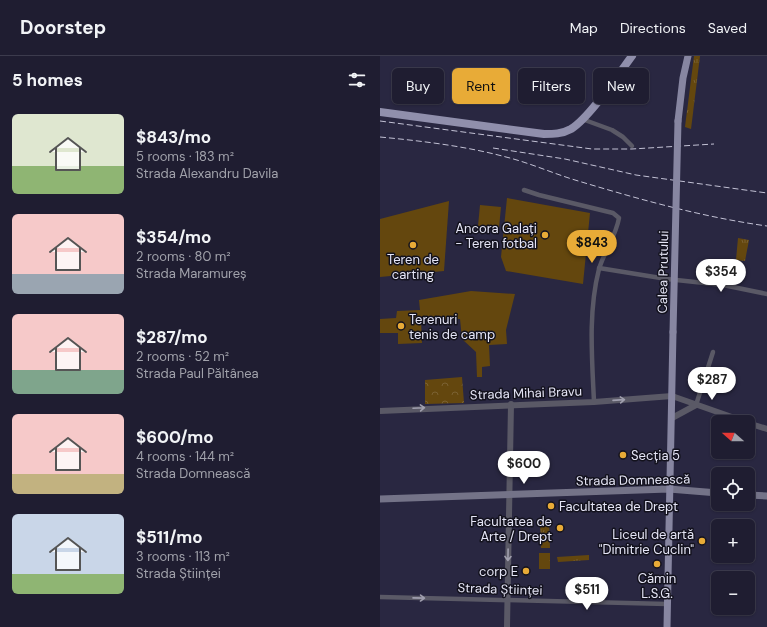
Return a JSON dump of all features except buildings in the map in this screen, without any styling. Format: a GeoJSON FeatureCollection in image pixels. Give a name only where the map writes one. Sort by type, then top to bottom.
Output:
{"type":"FeatureCollection","features":[{"type":"Feature","properties":{"kind":"highway"},"geometry":{"type":"LineString","coordinates":[[380,112],[438,121],[551,134],[565,131],[582,119],[632,56]]}},
{"type":"Feature","properties":{"kind":"main road","name":"Calea Prutului"},"geometry":{"type":"LineString","coordinates":[[667,627],[678,121],[683,78],[688,56]]}},
{"type":"Feature","properties":{"kind":"main road","name":"Strada Domnească"},"geometry":{"type":"LineString","coordinates":[[380,499],[670,489],[711,492]]}},
{"type":"Feature","properties":{"kind":"main road"},"geometry":{"type":"LineString","coordinates":[[755,495],[767,496]]}},
{"type":"Feature","properties":{"kind":"street"},"geometry":{"type":"LineString","coordinates":[[582,119],[612,130],[623,136],[632,146]]}},
{"type":"Feature","properties":{"kind":"street"},"geometry":{"type":"LineString","coordinates":[[524,190],[618,215],[619,220],[599,268],[594,293],[592,322],[594,402]]}},
{"type":"Feature","properties":{"kind":"street"},"geometry":{"type":"LineString","coordinates":[[599,268],[666,279],[723,285],[767,294]]}},
{"type":"Feature","properties":{"kind":"street"},"geometry":{"type":"LineString","coordinates":[[672,418],[696,405],[713,352]]}},
{"type":"Feature","properties":{"kind":"street"},"geometry":{"type":"LineString","coordinates":[[672,396],[726,415]]}},
{"type":"Feature","properties":{"kind":"street","name":"Strada Mihai Bravu"},"geometry":{"type":"LineString","coordinates":[[380,411],[511,404],[594,402],[672,396]]}},
{"type":"Feature","properties":{"kind":"street"},"geometry":{"type":"LineString","coordinates":[[507,627],[511,404]]}},
{"type":"Feature","properties":{"kind":"street"},"geometry":{"type":"LineString","coordinates":[[755,425],[767,429]]}},
{"type":"Feature","properties":{"kind":"street","name":"Strada Științei"},"geometry":{"type":"LineString","coordinates":[[380,598],[667,604]]}},
{"type":"Feature","properties":{"kind":"green space"},"geometry":{"type":"Polygon","coordinates":[[[694,56],[700,56],[691,129],[685,127],[694,56]]]}},
{"type":"Feature","properties":{"kind":"green space","name":"Ancora Galați - Teren fotbal"},"geometry":{"type":"Polygon","coordinates":[[[507,198],[590,213],[583,284],[506,271],[501,257],[507,198]]]}},
{"type":"Feature","properties":{"kind":"green space","name":"Teren de carting"},"geometry":{"type":"Polygon","coordinates":[[[449,201],[444,271],[380,277],[380,219],[449,201]]]}},
{"type":"Feature","properties":{"kind":"green space"},"geometry":{"type":"Polygon","coordinates":[[[480,205],[501,207],[499,228],[478,226],[480,205]]]}},
{"type":"Feature","properties":{"kind":"green space"},"geometry":{"type":"Polygon","coordinates":[[[738,238],[749,240],[745,261],[736,260],[738,238]]]}},
{"type":"Feature","properties":{"kind":"green space"},"geometry":{"type":"Polygon","coordinates":[[[471,291],[515,294],[506,330],[507,344],[489,345],[490,366],[482,367],[482,377],[477,377],[476,352],[462,339],[460,319],[421,320],[422,343],[398,344],[398,333],[380,333],[380,319],[396,318],[397,311],[420,310],[419,300],[471,291]]]}},
{"type":"Feature","properties":{"kind":"green space"},"geometry":{"type":"Polygon","coordinates":[[[462,377],[464,403],[425,404],[425,380],[462,377]]]}},
{"type":"Feature","properties":{"kind":"green space"},"geometry":{"type":"Polygon","coordinates":[[[549,521],[550,548],[541,548],[540,522],[549,521]]]}},
{"type":"Feature","properties":{"kind":"green space"},"geometry":{"type":"Polygon","coordinates":[[[539,553],[550,553],[550,569],[539,569],[539,553]]]}},
{"type":"Feature","properties":{"kind":"green space"},"geometry":{"type":"Polygon","coordinates":[[[589,555],[589,560],[558,562],[557,557],[589,555]]]}},
{"type":"Feature","properties":{"kind":"railway"},"geometry":{"type":"LineString","coordinates":[[380,121],[592,149],[632,149],[714,144]]}},
{"type":"Feature","properties":{"kind":"railway"},"geometry":{"type":"LineString","coordinates":[[380,137],[443,144],[491,153],[646,201],[718,218],[767,226]]}},
{"type":"Feature","properties":{"kind":"railway"},"geometry":{"type":"LineString","coordinates":[[493,148],[565,159],[636,175],[767,193]]}},
{"type":"Feature","properties":{"kind":"place","name":"Ancora Galați - Teren fotbal"},"geometry":{"type":"Point","coordinates":[545,235]}},
{"type":"Feature","properties":{"kind":"place","name":"Teren de carting"},"geometry":{"type":"Point","coordinates":[413,245]}},
{"type":"Feature","properties":{"kind":"place","name":"Terenuri tenis de camp"},"geometry":{"type":"Point","coordinates":[401,326]}},
{"type":"Feature","properties":{"kind":"place","name":"Secția 5"},"geometry":{"type":"Point","coordinates":[623,455]}},
{"type":"Feature","properties":{"kind":"place","name":"Facultatea de Drept"},"geometry":{"type":"Point","coordinates":[551,506]}},
{"type":"Feature","properties":{"kind":"place","name":"Facultatea de Arte / Drept"},"geometry":{"type":"Point","coordinates":[560,528]}},
{"type":"Feature","properties":{"kind":"place","name":"Liceul de artă \"Dimitrie Cuclin\""},"geometry":{"type":"Point","coordinates":[702,541]}},
{"type":"Feature","properties":{"kind":"place","name":"Cămin L.S.G."},"geometry":{"type":"Point","coordinates":[657,564]}},
{"type":"Feature","properties":{"kind":"place","name":"corp E"},"geometry":{"type":"Point","coordinates":[526,571]}}]}
